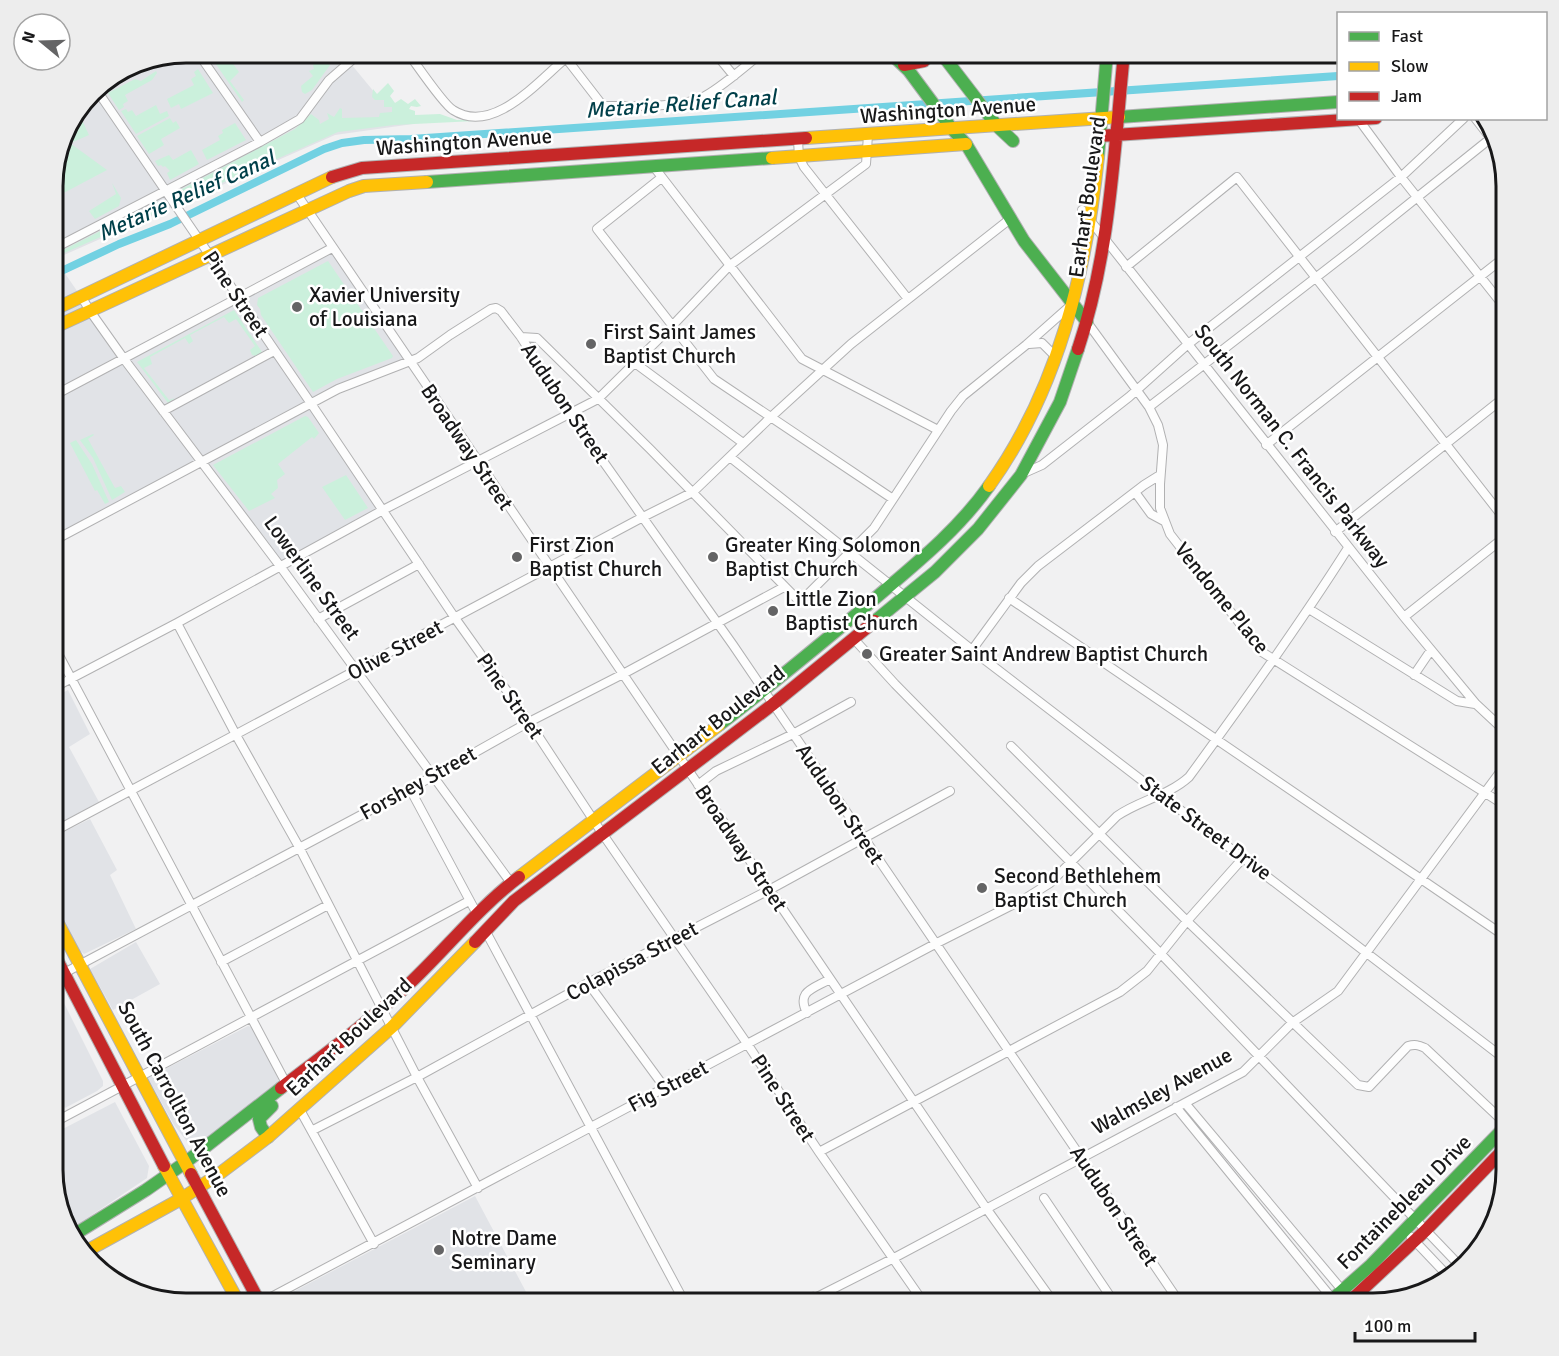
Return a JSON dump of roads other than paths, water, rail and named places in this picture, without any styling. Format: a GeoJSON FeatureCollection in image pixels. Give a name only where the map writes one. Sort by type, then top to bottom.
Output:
{"type":"FeatureCollection","features":[{"type":"Feature","properties":{"kind":"main road"},"geometry":{"type":"LineString","coordinates":[[914,63],[904,65],[966,144],[1024,242],[1088,322]]}},
{"type":"Feature","properties":{"kind":"main road"},"geometry":{"type":"LineString","coordinates":[[949,63],[997,126],[1013,141]]}},
{"type":"Feature","properties":{"kind":"main road","name":"Earhart Boulevard"},"geometry":{"type":"LineString","coordinates":[[80,1231],[186,1162],[318,1060],[410,983],[477,914],[512,883],[763,691],[890,585],[951,532],[967,515],[1002,468],[1025,427],[1041,392],[1073,304],[1085,214],[1099,136],[1106,63]]}},
{"type":"Feature","properties":{"kind":"main road","name":"Earhart Boulevard"},"geometry":{"type":"LineString","coordinates":[[91,1248],[181,1199],[267,1137],[392,1027],[514,901],[772,705],[905,597],[961,547],[996,509],[1036,450],[1060,402],[1088,322],[1105,239],[1123,63]]}},
{"type":"Feature","properties":{"kind":"main road","name":"Washington Avenue"},"geometry":{"type":"LineString","coordinates":[[63,305],[296,193],[348,171],[434,163],[997,126],[1102,112],[1200,112],[1337,102]]}},
{"type":"Feature","properties":{"kind":"main road"},"geometry":{"type":"LineString","coordinates":[[1099,136],[1359,120]]}},
{"type":"Feature","properties":{"kind":"main road"},"geometry":{"type":"LineString","coordinates":[[740,143],[741,161]]}},
{"type":"Feature","properties":{"kind":"main road","name":"Washington Avenue"},"geometry":{"type":"LineString","coordinates":[[63,323],[210,254],[364,186],[966,144]]}},
{"type":"Feature","properties":{"kind":"main road"},"geometry":{"type":"LineString","coordinates":[[580,154],[580,171]]}},
{"type":"Feature","properties":{"kind":"main road"},"geometry":{"type":"LineString","coordinates":[[434,163],[435,181]]}},
{"type":"Feature","properties":{"kind":"main road"},"geometry":{"type":"LineString","coordinates":[[1041,392],[1060,402]]}},
{"type":"Feature","properties":{"kind":"main road","name":"South Carrollton Avenue"},"geometry":{"type":"LineString","coordinates":[[63,933],[254,1293]]}},
{"type":"Feature","properties":{"kind":"main road","name":"South Carrollton Avenue"},"geometry":{"type":"LineString","coordinates":[[63,985],[122,1088],[233,1293]]}},
{"type":"Feature","properties":{"kind":"main road"},"geometry":{"type":"LineString","coordinates":[[305,1105],[338,1063],[333,1057],[318,1060]]}},
{"type":"Feature","properties":{"kind":"main road"},"geometry":{"type":"LineString","coordinates":[[267,1137],[259,1119],[277,1102],[287,1085]]}},
{"type":"Feature","properties":{"kind":"main road","name":"Fontainebleau Drive"},"geometry":{"type":"LineString","coordinates":[[1341,1293],[1371,1265],[1496,1135]]}},
{"type":"Feature","properties":{"kind":"main road","name":"Fontainebleau Drive"},"geometry":{"type":"LineString","coordinates":[[1361,1293],[1496,1157]]}},
{"type":"Feature","properties":{"kind":"main road"},"geometry":{"type":"LineString","coordinates":[[210,1251],[228,1242]]}},
{"type":"Feature","properties":{"kind":"street"},"geometry":{"type":"LineString","coordinates":[[206,63],[260,142]]}},
{"type":"Feature","properties":{"kind":"street"},"geometry":{"type":"LineString","coordinates":[[63,244],[300,119],[329,80],[348,63]]}},
{"type":"Feature","properties":{"kind":"street"},"geometry":{"type":"LineString","coordinates":[[416,63],[453,111],[469,117],[487,116],[512,105],[557,63]]}},
{"type":"Feature","properties":{"kind":"street"},"geometry":{"type":"LineString","coordinates":[[573,63],[603,106],[654,106],[702,98],[749,63]]}},
{"type":"Feature","properties":{"kind":"street"},"geometry":{"type":"LineString","coordinates":[[724,63],[734,76]]}},
{"type":"Feature","properties":{"kind":"street","name":"Pine Street"},"geometry":{"type":"LineString","coordinates":[[102,97],[916,1293]]}},
{"type":"Feature","properties":{"kind":"street"},"geometry":{"type":"LineString","coordinates":[[1200,112],[1201,130]]}},
{"type":"Feature","properties":{"kind":"street"},"geometry":{"type":"LineString","coordinates":[[1359,120],[1417,198],[1496,296]]}},
{"type":"Feature","properties":{"kind":"street"},"geometry":{"type":"LineString","coordinates":[[1021,475],[1042,465],[1136,392],[1187,345],[1401,177],[1462,120]]}},
{"type":"Feature","properties":{"kind":"street"},"geometry":{"type":"LineString","coordinates":[[63,682],[383,510],[598,399],[729,266],[866,164],[868,135]]}},
{"type":"Feature","properties":{"kind":"street"},"geometry":{"type":"LineString","coordinates":[[798,140],[799,157],[825,195],[908,299]]}},
{"type":"Feature","properties":{"kind":"street"},"geometry":{"type":"LineString","coordinates":[[1149,407],[1316,278],[1487,141]]}},
{"type":"Feature","properties":{"kind":"street"},"geometry":{"type":"LineString","coordinates":[[654,167],[802,359],[938,430]]}},
{"type":"Feature","properties":{"kind":"street"},"geometry":{"type":"LineString","coordinates":[[1126,267],[1238,177],[1496,509]]}},
{"type":"Feature","properties":{"kind":"street"},"geometry":{"type":"LineString","coordinates":[[662,178],[597,229],[714,379],[893,499]]}},
{"type":"Feature","properties":{"kind":"street","name":"Broadway Street"},"geometry":{"type":"LineString","coordinates":[[296,193],[840,995],[1046,1293]]}},
{"type":"Feature","properties":{"kind":"street","name":"South Norman C. Francis Parkway"},"geometry":{"type":"LineString","coordinates":[[1085,214],[1335,532],[1476,704],[1496,723]]}},
{"type":"Feature","properties":{"kind":"street","name":"Olive Street"},"geometry":{"type":"LineString","coordinates":[[63,827],[693,492],[851,344],[1010,219]]}},
{"type":"Feature","properties":{"kind":"street"},"geometry":{"type":"LineString","coordinates":[[63,390],[332,248]]}},
{"type":"Feature","properties":{"kind":"street"},"geometry":{"type":"LineString","coordinates":[[1266,445],[1496,264]]}},
{"type":"Feature","properties":{"kind":"street","name":"Lowerline Street"},"geometry":{"type":"LineString","coordinates":[[81,296],[124,359],[435,775],[512,883]]}},
{"type":"Feature","properties":{"kind":"street"},"geometry":{"type":"LineString","coordinates":[[521,337],[537,338],[693,492],[800,602],[874,528],[963,396],[1073,304]]}},
{"type":"Feature","properties":{"kind":"street","name":"Audubon Street"},"geometry":{"type":"LineString","coordinates":[[409,362],[491,309],[496,308],[501,311],[521,337],[569,413],[793,734],[1173,1293]]}},
{"type":"Feature","properties":{"kind":"street","name":"Vendome Place"},"geometry":{"type":"LineString","coordinates":[[1088,322],[1136,392],[1149,407],[1161,433],[1163,445],[1160,508],[1170,534],[1262,652],[1496,800]]}},
{"type":"Feature","properties":{"kind":"street"},"geometry":{"type":"LineString","coordinates":[[1026,345],[1042,343],[1055,356]]}},
{"type":"Feature","properties":{"kind":"street"},"geometry":{"type":"LineString","coordinates":[[163,411],[274,351]]}},
{"type":"Feature","properties":{"kind":"street"},"geometry":{"type":"LineString","coordinates":[[63,536],[312,405],[338,389],[409,362]]}},
{"type":"Feature","properties":{"kind":"street"},"geometry":{"type":"LineString","coordinates":[[635,363],[743,444]]}},
{"type":"Feature","properties":{"kind":"street"},"geometry":{"type":"LineString","coordinates":[[1335,532],[1496,404]]}},
{"type":"Feature","properties":{"kind":"street","name":"State Street Drive"},"geometry":{"type":"LineString","coordinates":[[730,457],[972,650],[1496,1052]]}},
{"type":"Feature","properties":{"kind":"street"},"geometry":{"type":"LineString","coordinates":[[972,650],[1009,598],[1038,566],[1160,475]]}},
{"type":"Feature","properties":{"kind":"street","name":"Vendome Place"},"geometry":{"type":"LineString","coordinates":[[1135,492],[1151,514],[1164,521]]}},
{"type":"Feature","properties":{"kind":"street"},"geometry":{"type":"LineString","coordinates":[[1404,617],[1496,544]]}},
{"type":"Feature","properties":{"kind":"street","name":"Fig Street"},"geometry":{"type":"LineString","coordinates":[[281,1293],[1026,898],[1050,883],[1117,816],[1130,807],[1173,790],[1190,777],[1274,661],[1348,548]]}},
{"type":"Feature","properties":{"kind":"street"},"geometry":{"type":"LineString","coordinates":[[318,619],[420,564]]}},
{"type":"Feature","properties":{"kind":"street","name":"Forshey Street"},"geometry":{"type":"LineString","coordinates":[[63,973],[784,587]]}},
{"type":"Feature","properties":{"kind":"street"},"geometry":{"type":"LineString","coordinates":[[1009,598],[1496,930]]}},
{"type":"Feature","properties":{"kind":"street"},"geometry":{"type":"LineString","coordinates":[[1309,609],[1457,701],[1476,704]]}},
{"type":"Feature","properties":{"kind":"street"},"geometry":{"type":"LineString","coordinates":[[177,623],[478,1188]]}},
{"type":"Feature","properties":{"kind":"street"},"geometry":{"type":"LineString","coordinates":[[853,638],[903,693],[1161,954],[1455,1261]]}},
{"type":"Feature","properties":{"kind":"street"},"geometry":{"type":"LineString","coordinates":[[1414,675],[1431,650]]}},
{"type":"Feature","properties":{"kind":"street"},"geometry":{"type":"LineString","coordinates":[[63,663],[287,1085]]}},
{"type":"Feature","properties":{"kind":"street"},"geometry":{"type":"LineString","coordinates":[[698,784],[716,771],[793,734],[851,702]]}},
{"type":"Feature","properties":{"kind":"street"},"geometry":{"type":"LineString","coordinates":[[1011,746],[1187,921],[1358,1085],[1369,1087],[1408,1046],[1414,1044],[1425,1048],[1496,1115]]}},
{"type":"Feature","properties":{"kind":"street","name":"Walmsley Avenue"},"geometry":{"type":"LineString","coordinates":[[829,1293],[1243,1072],[1292,1023],[1338,991],[1496,778]]}},
{"type":"Feature","properties":{"kind":"street"},"geometry":{"type":"LineString","coordinates":[[410,789],[477,914]]}},
{"type":"Feature","properties":{"kind":"street","name":"Colapissa Street"},"geometry":{"type":"LineString","coordinates":[[313,1130],[417,1077],[588,983],[769,890],[950,791]]}},
{"type":"Feature","properties":{"kind":"street"},"geometry":{"type":"LineString","coordinates":[[819,1152],[1120,992],[1137,980],[1161,954],[1244,857]]}},
{"type":"Feature","properties":{"kind":"street"},"geometry":{"type":"LineString","coordinates":[[63,1118],[469,901]]}},
{"type":"Feature","properties":{"kind":"street"},"geometry":{"type":"LineString","coordinates":[[221,962],[328,905]]}},
{"type":"Feature","properties":{"kind":"street"},"geometry":{"type":"LineString","coordinates":[[485,930],[679,1293]]}},
{"type":"Feature","properties":{"kind":"street"},"geometry":{"type":"LineString","coordinates":[[807,1013],[802,1003],[807,992],[830,979]]}},
{"type":"Feature","properties":{"kind":"street"},"geometry":{"type":"LineString","coordinates":[[588,983],[664,1088]]}},
{"type":"Feature","properties":{"kind":"street"},"geometry":{"type":"LineString","coordinates":[[1185,1102],[1266,1201],[1330,1293]]}},
{"type":"Feature","properties":{"kind":"street"},"geometry":{"type":"LineString","coordinates":[[305,1105],[313,1130],[374,1244]]}},
{"type":"Feature","properties":{"kind":"street"},"geometry":{"type":"LineString","coordinates":[[1176,1107],[1329,1293]]}},
{"type":"Feature","properties":{"kind":"street"},"geometry":{"type":"LineString","coordinates":[[1192,1128],[1200,1121]]}},
{"type":"Feature","properties":{"kind":"street"},"geometry":{"type":"LineString","coordinates":[[1044,1198],[1108,1293]]}},
{"type":"Feature","properties":{"kind":"street"},"geometry":{"type":"LineString","coordinates":[[1258,1208],[1266,1201]]}},
{"type":"Feature","properties":{"kind":"street"},"geometry":{"type":"LineString","coordinates":[[1404,1230],[1443,1271]]}},
{"type":"Feature","properties":{"kind":"waterway","name":"Metarie Relief Canal"},"geometry":{"type":"LineString","coordinates":[[63,270],[119,244],[170,224],[324,149],[342,143],[1337,76]]}},
{"type":"Feature","properties":{"kind":"place","name":"Xavier University of Louisiana"},"geometry":{"type":"Point","coordinates":[297,307]}},
{"type":"Feature","properties":{"kind":"place","name":"First Saint James Baptist Church"},"geometry":{"type":"Point","coordinates":[591,344]}},
{"type":"Feature","properties":{"kind":"place","name":"First Zion Baptist Church"},"geometry":{"type":"Point","coordinates":[517,557]}},
{"type":"Feature","properties":{"kind":"place","name":"Greater King Solomon Baptist Church"},"geometry":{"type":"Point","coordinates":[713,557]}},
{"type":"Feature","properties":{"kind":"place","name":"Little Zion Baptist Church"},"geometry":{"type":"Point","coordinates":[773,611]}},
{"type":"Feature","properties":{"kind":"place","name":"Greater Saint Andrew Baptist Church"},"geometry":{"type":"Point","coordinates":[867,654]}},
{"type":"Feature","properties":{"kind":"place","name":"Second Bethlehem Baptist Church"},"geometry":{"type":"Point","coordinates":[982,888]}},
{"type":"Feature","properties":{"kind":"place","name":"Notre Dame Seminary"},"geometry":{"type":"Point","coordinates":[439,1250]}}]}
